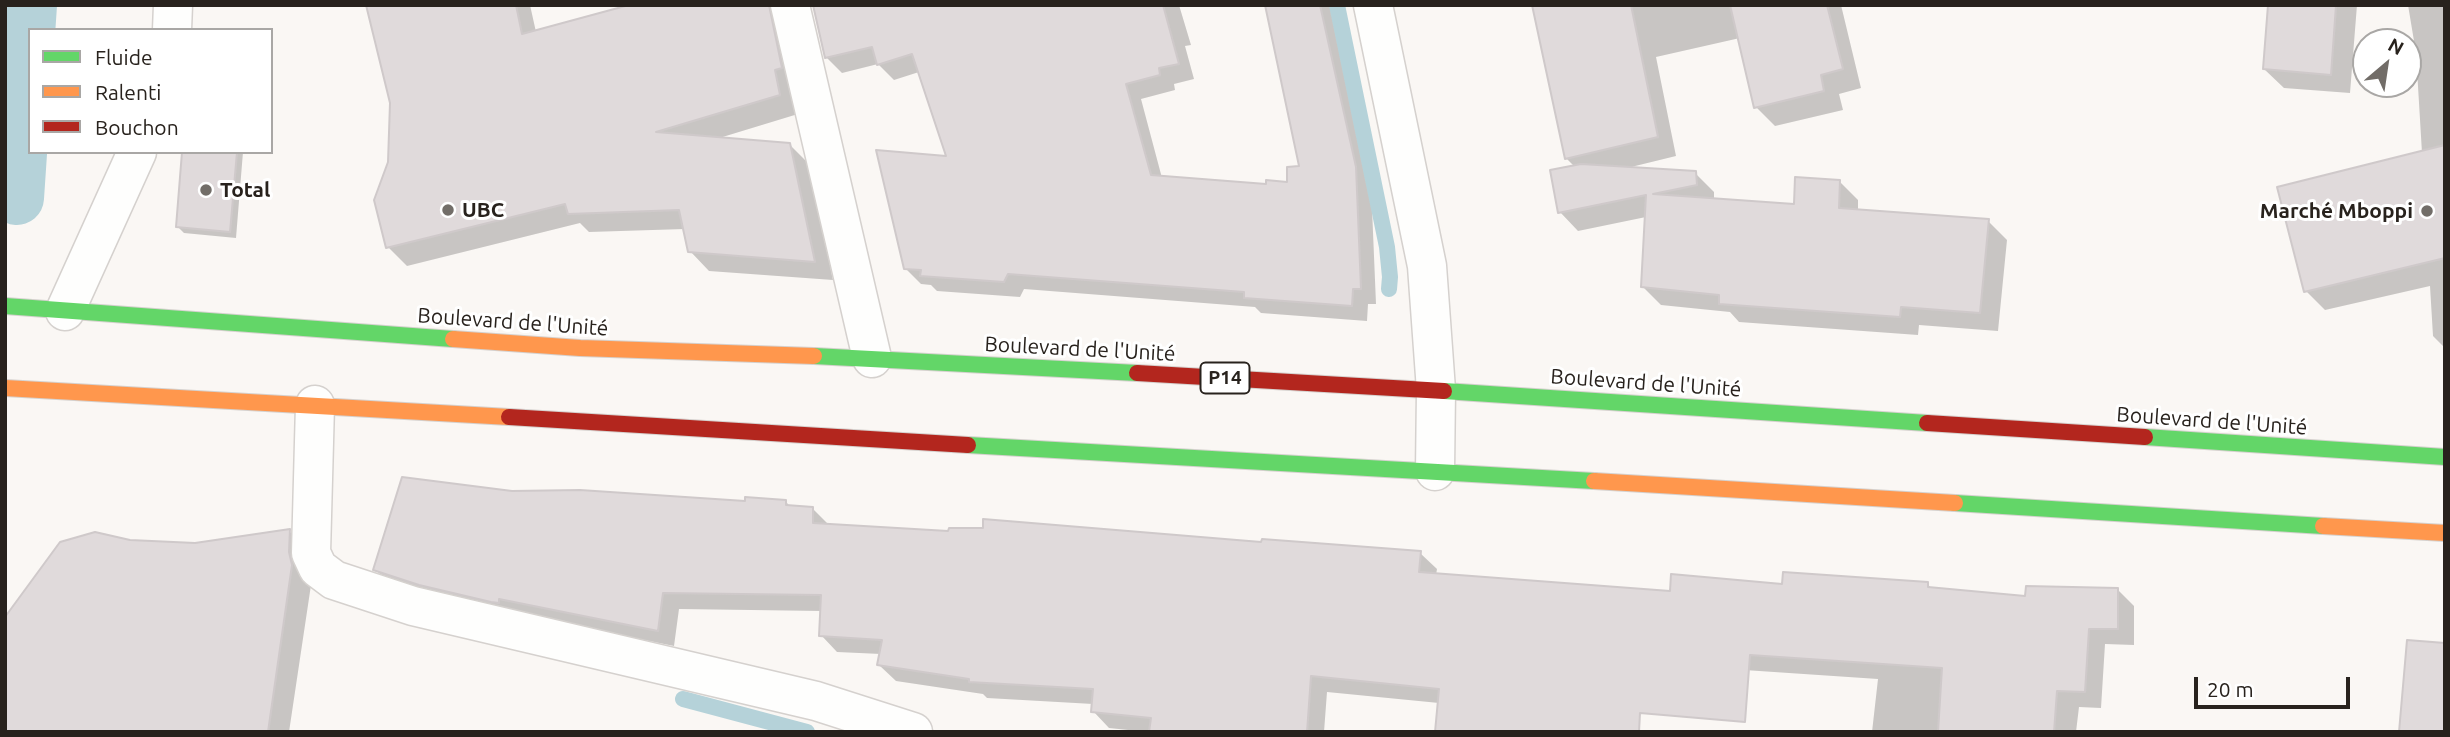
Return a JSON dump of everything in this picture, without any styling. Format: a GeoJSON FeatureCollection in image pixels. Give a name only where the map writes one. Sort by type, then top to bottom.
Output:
{"type":"FeatureCollection","features":[{"type":"Feature","properties":{"kind":"main road","name":"Boulevard de l'Unité"},"geometry":{"type":"LineString","coordinates":[[5,306],[580,348],[872,358],[1436,390],[2445,457]]}},
{"type":"Feature","properties":{"kind":"main road"},"geometry":{"type":"LineString","coordinates":[[5,388],[2445,533]]}},
{"type":"Feature","properties":{"kind":"street"},"geometry":{"type":"LineString","coordinates":[[172,28],[173,5]]}},
{"type":"Feature","properties":{"kind":"street"},"geometry":{"type":"LineString","coordinates":[[790,5],[872,358]]}},
{"type":"Feature","properties":{"kind":"street"},"geometry":{"type":"LineString","coordinates":[[1373,5],[1427,266],[1436,390],[1435,471]]}},
{"type":"Feature","properties":{"kind":"street"},"geometry":{"type":"LineString","coordinates":[[65,311],[136,154]]}},
{"type":"Feature","properties":{"kind":"street"},"geometry":{"type":"LineString","coordinates":[[315,405],[311,553],[318,568],[334,580],[413,606],[816,701],[913,732]]}},
{"type":"Feature","properties":{"kind":"building"},"geometry":{"type":"Polygon","coordinates":[[[366,5],[516,5],[522,34],[629,5],[769,5],[782,68],[775,70],[780,95],[656,132],[790,143],[815,262],[688,252],[679,210],[568,214],[565,204],[386,248],[374,200],[388,162],[390,103],[366,5]]]}},
{"type":"Feature","properties":{"kind":"building"},"geometry":{"type":"Polygon","coordinates":[[[813,5],[1163,5],[1179,64],[1159,68],[1160,75],[1126,84],[1151,175],[1266,184],[1266,180],[1287,182],[1287,167],[1299,166],[1265,5],[1320,5],[1356,167],[1361,289],[1353,289],[1352,306],[1244,298],[1244,292],[1008,274],[1004,282],[920,276],[921,270],[904,269],[876,150],[946,156],[912,54],[877,65],[872,47],[825,58],[813,5]]]}},
{"type":"Feature","properties":{"kind":"building"},"geometry":{"type":"Polygon","coordinates":[[[1532,5],[1631,5],[1658,137],[1565,159],[1532,5]]]}},
{"type":"Feature","properties":{"kind":"building"},"geometry":{"type":"Polygon","coordinates":[[[1730,5],[1827,5],[1843,69],[1821,75],[1824,91],[1754,108],[1730,5]]]}},
{"type":"Feature","properties":{"kind":"building"},"geometry":{"type":"Polygon","coordinates":[[[2268,5],[2336,5],[2331,75],[2263,69],[2268,5]]]}},
{"type":"Feature","properties":{"kind":"building"},"geometry":{"type":"Polygon","coordinates":[[[2445,145],[2445,258],[2304,292],[2277,187],[2445,145]]]}},
{"type":"Feature","properties":{"kind":"building","name":"Total"},"geometry":{"type":"Polygon","coordinates":[[[182,154],[237,154],[230,232],[176,227],[182,154]]]}},
{"type":"Feature","properties":{"kind":"building"},"geometry":{"type":"Polygon","coordinates":[[[1581,164],[1696,171],[1697,185],[1653,194],[1794,204],[1795,177],[1840,180],[1839,208],[1989,219],[1980,313],[1901,307],[1900,317],[1719,304],[1719,295],[1641,287],[1646,195],[1558,213],[1550,170],[1581,164]]]}},
{"type":"Feature","properties":{"kind":"building"},"geometry":{"type":"Polygon","coordinates":[[[402,477],[512,491],[580,490],[745,501],[745,497],[786,500],[786,505],[813,507],[813,523],[948,531],[949,528],[983,528],[983,519],[1261,542],[1262,539],[1421,551],[1419,572],[1670,591],[1671,574],[1782,584],[1783,572],[1928,582],[1928,587],[2025,596],[2026,586],[2118,588],[2118,629],[2089,629],[2085,692],[2057,691],[2054,732],[1938,732],[1942,668],[1750,655],[1745,722],[1640,713],[1639,732],[1435,732],[1439,689],[1311,676],[1307,732],[1149,732],[1151,718],[1091,712],[1093,689],[969,682],[969,679],[877,665],[882,640],[819,636],[821,595],[663,593],[658,631],[499,599],[499,603],[491,602],[419,585],[373,570],[402,477]]]}},
{"type":"Feature","properties":{"kind":"building"},"geometry":{"type":"Polygon","coordinates":[[[290,529],[289,552],[292,565],[268,732],[5,732],[5,617],[60,542],[95,532],[130,540],[195,543],[290,529]]]}},
{"type":"Feature","properties":{"kind":"building"},"geometry":{"type":"Polygon","coordinates":[[[2407,640],[2445,643],[2445,732],[2399,732],[2407,640]]]}},
{"type":"Feature","properties":{"kind":"waterway"},"geometry":{"type":"LineString","coordinates":[[28,28],[30,5]]}},
{"type":"Feature","properties":{"kind":"waterway"},"geometry":{"type":"LineString","coordinates":[[1337,5],[1387,247],[1389,289]]}},
{"type":"Feature","properties":{"kind":"waterway"},"geometry":{"type":"LineString","coordinates":[[17,198],[28,35]]}},
{"type":"Feature","properties":{"kind":"waterway"},"geometry":{"type":"LineString","coordinates":[[683,699],[807,732]]}},
{"type":"Feature","properties":{"kind":"traffic: fast"},"geometry":{"type":"LineString","coordinates":[[5,306],[453,339]]}},
{"type":"Feature","properties":{"kind":"traffic: fast"},"geometry":{"type":"LineString","coordinates":[[814,356],[1137,373]]}},
{"type":"Feature","properties":{"kind":"traffic: fast"},"geometry":{"type":"LineString","coordinates":[[1444,391],[1927,423]]}},
{"type":"Feature","properties":{"kind":"traffic: fast"},"geometry":{"type":"LineString","coordinates":[[2145,437],[2445,457]]}},
{"type":"Feature","properties":{"kind":"traffic: fast"},"geometry":{"type":"LineString","coordinates":[[968,445],[1594,481]]}},
{"type":"Feature","properties":{"kind":"traffic: fast"},"geometry":{"type":"LineString","coordinates":[[1955,503],[2323,526]]}},
{"type":"Feature","properties":{"kind":"traffic: slow"},"geometry":{"type":"LineString","coordinates":[[453,339],[580,348],[814,356]]}},
{"type":"Feature","properties":{"kind":"traffic: slow"},"geometry":{"type":"LineString","coordinates":[[5,388],[509,417]]}},
{"type":"Feature","properties":{"kind":"traffic: slow"},"geometry":{"type":"LineString","coordinates":[[1594,481],[1955,503]]}},
{"type":"Feature","properties":{"kind":"traffic: slow"},"geometry":{"type":"LineString","coordinates":[[2323,526],[2445,533]]}},
{"type":"Feature","properties":{"kind":"traffic: jam"},"geometry":{"type":"LineString","coordinates":[[1137,373],[1444,391]]}},
{"type":"Feature","properties":{"kind":"traffic: jam"},"geometry":{"type":"LineString","coordinates":[[509,417],[968,445]]}},
{"type":"Feature","properties":{"kind":"traffic: jam"},"geometry":{"type":"LineString","coordinates":[[1927,423],[2145,437]]}},
{"type":"Feature","properties":{"kind":"place","name":"Total"},"geometry":{"type":"Point","coordinates":[206,190]}},
{"type":"Feature","properties":{"kind":"place","name":"UBC"},"geometry":{"type":"Point","coordinates":[448,210]}},
{"type":"Feature","properties":{"kind":"place","name":"Marché Mboppi"},"geometry":{"type":"Point","coordinates":[2427,211]}}]}
